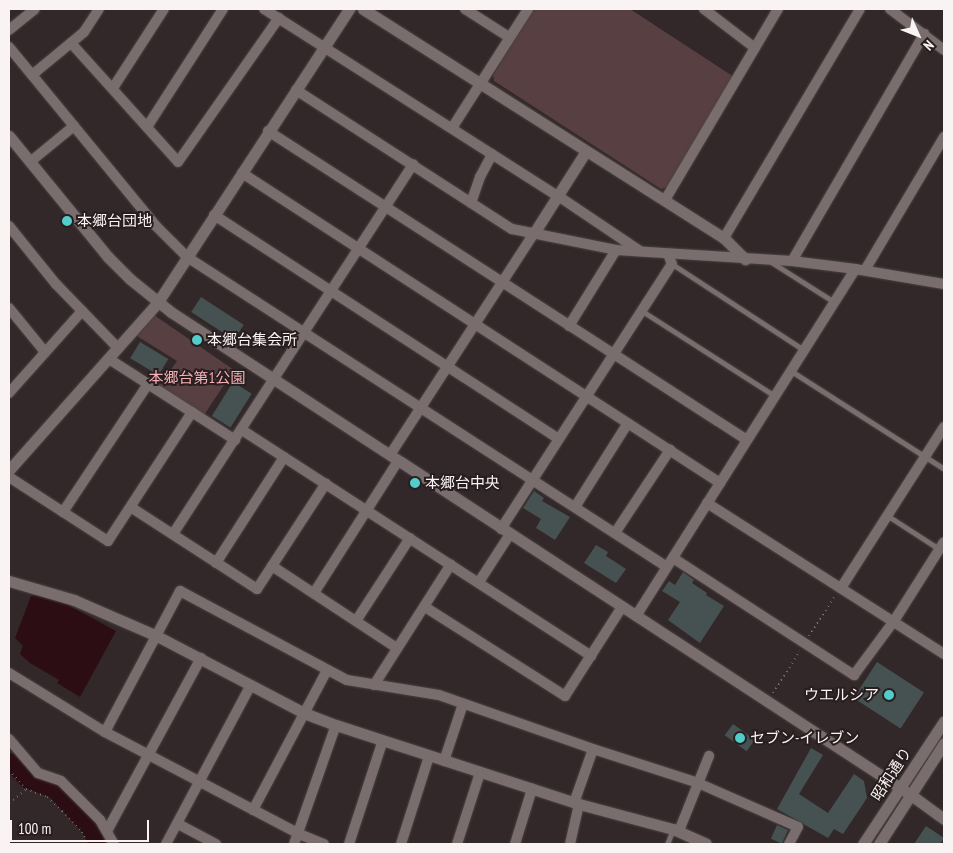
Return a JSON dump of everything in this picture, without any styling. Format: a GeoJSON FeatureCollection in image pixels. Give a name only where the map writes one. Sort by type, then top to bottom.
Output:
{"type":"FeatureCollection","features":[{"type":"Feature","properties":{"kind":"street"},"geometry":{"type":"LineString","coordinates":[[9,30],[35,9]]}},
{"type":"Feature","properties":{"kind":"street"},"geometry":{"type":"LineString","coordinates":[[32,75],[84,32],[98,9]]}},
{"type":"Feature","properties":{"kind":"street"},"geometry":{"type":"LineString","coordinates":[[113,88],[164,9]]}},
{"type":"Feature","properties":{"kind":"street"},"geometry":{"type":"LineString","coordinates":[[148,127],[223,9]]}},
{"type":"Feature","properties":{"kind":"street"},"geometry":{"type":"LineString","coordinates":[[264,9],[558,196],[640,251]]}},
{"type":"Feature","properties":{"kind":"street"},"geometry":{"type":"LineString","coordinates":[[11,464],[109,359],[158,302],[349,9]]}},
{"type":"Feature","properties":{"kind":"street"},"geometry":{"type":"LineString","coordinates":[[363,9],[724,238],[745,259]]}},
{"type":"Feature","properties":{"kind":"street"},"geometry":{"type":"LineString","coordinates":[[466,9],[509,38]]}},
{"type":"Feature","properties":{"kind":"street"},"geometry":{"type":"LineString","coordinates":[[452,128],[528,9]]}},
{"type":"Feature","properties":{"kind":"street"},"geometry":{"type":"LineString","coordinates":[[704,9],[755,48]]}},
{"type":"Feature","properties":{"kind":"street"},"geometry":{"type":"LineString","coordinates":[[665,200],[778,9]]}},
{"type":"Feature","properties":{"kind":"street"},"geometry":{"type":"LineString","coordinates":[[724,238],[860,9]]}},
{"type":"Feature","properties":{"kind":"street"},"geometry":{"type":"LineString","coordinates":[[890,9],[944,50]]}},
{"type":"Feature","properties":{"kind":"street"},"geometry":{"type":"LineString","coordinates":[[71,43],[178,162],[279,18]]}},
{"type":"Feature","properties":{"kind":"street"},"geometry":{"type":"LineString","coordinates":[[792,261],[924,34]]}},
{"type":"Feature","properties":{"kind":"street"},"geometry":{"type":"LineString","coordinates":[[9,47],[155,225],[187,257],[667,567]]}},
{"type":"Feature","properties":{"kind":"street"},"geometry":{"type":"LineString","coordinates":[[296,90],[512,229],[616,250],[792,261],[860,269],[944,284]]}},
{"type":"Feature","properties":{"kind":"street"},"geometry":{"type":"LineString","coordinates":[[30,162],[74,126]]}},
{"type":"Feature","properties":{"kind":"street"},"geometry":{"type":"LineString","coordinates":[[268,131],[747,440]]}},
{"type":"Feature","properties":{"kind":"street"},"geometry":{"type":"LineString","coordinates":[[9,136],[108,257],[158,302],[273,380],[911,795],[944,819]]}},
{"type":"Feature","properties":{"kind":"street"},"geometry":{"type":"LineString","coordinates":[[636,616],[834,302],[860,269],[944,137]]}},
{"type":"Feature","properties":{"kind":"street"},"geometry":{"type":"LineString","coordinates":[[314,593],[368,510],[421,408],[586,151]]}},
{"type":"Feature","properties":{"kind":"street"},"geometry":{"type":"LineString","coordinates":[[472,203],[480,177],[492,154]]}},
{"type":"Feature","properties":{"kind":"street"},"geometry":{"type":"LineString","coordinates":[[173,534],[413,164]]}},
{"type":"Feature","properties":{"kind":"street"},"geometry":{"type":"LineString","coordinates":[[242,173],[720,483]]}},
{"type":"Feature","properties":{"kind":"street"},"geometry":{"type":"LineString","coordinates":[[214,215],[559,439]]}},
{"type":"Feature","properties":{"kind":"street"},"geometry":{"type":"LineString","coordinates":[[9,226],[56,284],[118,348]]}},
{"type":"Feature","properties":{"kind":"street"},"geometry":{"type":"LineString","coordinates":[[569,326],[616,250]]}},
{"type":"Feature","properties":{"kind":"street"},"geometry":{"type":"LineString","coordinates":[[479,582],[532,480],[672,264],[668,254]]}},
{"type":"Feature","properties":{"kind":"street"},"geometry":{"type":"LineString","coordinates":[[9,393],[82,312]]}},
{"type":"Feature","properties":{"kind":"street"},"geometry":{"type":"LineString","coordinates":[[10,313],[45,352]]}},
{"type":"Feature","properties":{"kind":"street"},"geometry":{"type":"LineString","coordinates":[[109,359],[235,440]]}},
{"type":"Feature","properties":{"kind":"street"},"geometry":{"type":"LineString","coordinates":[[63,512],[148,384]]}},
{"type":"Feature","properties":{"kind":"street"},"geometry":{"type":"LineString","coordinates":[[9,477],[108,541],[132,508],[192,412]]}},
{"type":"Feature","properties":{"kind":"street"},"geometry":{"type":"LineString","coordinates":[[575,507],[628,423]]}},
{"type":"Feature","properties":{"kind":"street"},"geometry":{"type":"LineString","coordinates":[[841,588],[944,427]]}},
{"type":"Feature","properties":{"kind":"street"},"geometry":{"type":"LineString","coordinates":[[242,430],[591,656]]}},
{"type":"Feature","properties":{"kind":"street"},"geometry":{"type":"LineString","coordinates":[[615,532],[670,450]]}},
{"type":"Feature","properties":{"kind":"street"},"geometry":{"type":"LineString","coordinates":[[216,563],[284,457]]}},
{"type":"Feature","properties":{"kind":"street"},"geometry":{"type":"LineString","coordinates":[[132,508],[257,589],[326,483]]}},
{"type":"Feature","properties":{"kind":"street"},"geometry":{"type":"LineString","coordinates":[[708,503],[944,654]]}},
{"type":"Feature","properties":{"kind":"street"},"geometry":{"type":"LineString","coordinates":[[356,621],[410,538]]}},
{"type":"Feature","properties":{"kind":"street"},"geometry":{"type":"LineString","coordinates":[[673,558],[854,675],[894,621],[942,546]]}},
{"type":"Feature","properties":{"kind":"street"},"geometry":{"type":"LineString","coordinates":[[374,684],[451,564]]}},
{"type":"Feature","properties":{"kind":"street"},"geometry":{"type":"LineString","coordinates":[[272,566],[397,648]]}},
{"type":"Feature","properties":{"kind":"street"},"geometry":{"type":"LineString","coordinates":[[9,581],[74,600],[156,635],[304,713],[576,804],[676,830],[706,844]]}},
{"type":"Feature","properties":{"kind":"street"},"geometry":{"type":"LineString","coordinates":[[105,732],[180,591],[347,680],[439,695],[593,749],[698,783],[798,827],[789,844]]}},
{"type":"Feature","properties":{"kind":"street"},"geometry":{"type":"LineString","coordinates":[[425,607],[565,696],[622,607]]}},
{"type":"Feature","properties":{"kind":"street"},"geometry":{"type":"LineString","coordinates":[[107,831],[201,658]]}},
{"type":"Feature","properties":{"kind":"street"},"geometry":{"type":"LineString","coordinates":[[253,810],[327,670]]}},
{"type":"Feature","properties":{"kind":"street"},"geometry":{"type":"LineString","coordinates":[[9,673],[105,732],[298,834],[324,844]]}},
{"type":"Feature","properties":{"kind":"street"},"geometry":{"type":"LineString","coordinates":[[166,844],[251,685]]}},
{"type":"Feature","properties":{"kind":"street"},"geometry":{"type":"LineString","coordinates":[[444,761],[463,704]]}},
{"type":"Feature","properties":{"kind":"street","name":"昭和通り"},"geometry":{"type":"LineString","coordinates":[[863,844],[944,721]]}},
{"type":"Feature","properties":{"kind":"street"},"geometry":{"type":"LineString","coordinates":[[294,844],[336,725]]}},
{"type":"Feature","properties":{"kind":"street"},"geometry":{"type":"LineString","coordinates":[[9,739],[38,773],[61,781],[100,820],[114,844]]}},
{"type":"Feature","properties":{"kind":"street"},"geometry":{"type":"LineString","coordinates":[[349,844],[383,740]]}},
{"type":"Feature","properties":{"kind":"street","name":"昭和通り"},"geometry":{"type":"LineString","coordinates":[[879,844],[944,744]]}},
{"type":"Feature","properties":{"kind":"street"},"geometry":{"type":"LineString","coordinates":[[570,844],[576,804],[593,749]]}},
{"type":"Feature","properties":{"kind":"street"},"geometry":{"type":"LineString","coordinates":[[401,844],[429,756]]}},
{"type":"Feature","properties":{"kind":"street"},"geometry":{"type":"LineString","coordinates":[[676,830],[709,756]]}},
{"type":"Feature","properties":{"kind":"street"},"geometry":{"type":"LineString","coordinates":[[457,844],[480,773]]}},
{"type":"Feature","properties":{"kind":"street"},"geometry":{"type":"LineString","coordinates":[[515,844],[532,789]]}},
{"type":"Feature","properties":{"kind":"street"},"geometry":{"type":"LineString","coordinates":[[178,824],[216,844]]}},
{"type":"Feature","properties":{"kind":"lane"},"geometry":{"type":"LineString","coordinates":[[769,260],[834,302]]}},
{"type":"Feature","properties":{"kind":"lane"},"geometry":{"type":"LineString","coordinates":[[672,264],[804,350]]}},
{"type":"Feature","properties":{"kind":"lane"},"geometry":{"type":"LineString","coordinates":[[642,311],[775,396]]}},
{"type":"Feature","properties":{"kind":"lane"},"geometry":{"type":"LineString","coordinates":[[791,370],[944,469]]}},
{"type":"Feature","properties":{"kind":"lane"},"geometry":{"type":"LineString","coordinates":[[887,516],[942,546]]}},
{"type":"Feature","properties":{"kind":"lane"},"geometry":{"type":"LineString","coordinates":[[666,844],[676,830]]}},
{"type":"Feature","properties":{"kind":"path"},"geometry":{"type":"LineString","coordinates":[[9,770],[26,789],[47,797],[82,832],[88,844]]}},
{"type":"Feature","properties":{"kind":"path"},"geometry":{"type":"LineString","coordinates":[[9,803],[26,789]]}},
{"type":"Feature","properties":{"kind":"green space"},"geometry":{"type":"Polygon","coordinates":[[[534,9],[630,9],[734,77],[668,187],[661,189],[494,81],[493,75],[534,9]]]}},
{"type":"Feature","properties":{"kind":"green space","name":"本郷台第1公園"},"geometry":{"type":"Polygon","coordinates":[[[154,315],[234,370],[204,415],[160,385],[177,361],[137,336],[154,315]]]}},
{"type":"Feature","properties":{"kind":"shaded area"},"geometry":{"type":"Polygon","coordinates":[[[38,595],[68,605],[116,631],[80,697],[57,683],[59,680],[30,663],[20,654],[23,646],[15,638],[31,596],[38,595]]]}},
{"type":"Feature","properties":{"kind":"building"},"geometry":{"type":"Polygon","coordinates":[[[201,297],[244,325],[234,340],[191,312],[201,297]]]}},
{"type":"Feature","properties":{"kind":"building"},"geometry":{"type":"Polygon","coordinates":[[[140,342],[168,359],[159,375],[130,358],[140,342]]]}},
{"type":"Feature","properties":{"kind":"building"},"geometry":{"type":"Polygon","coordinates":[[[233,382],[252,394],[230,428],[212,416],[233,382]]]}},
{"type":"Feature","properties":{"kind":"building"},"geometry":{"type":"Polygon","coordinates":[[[534,491],[544,498],[542,501],[570,517],[555,540],[536,528],[541,519],[523,508],[534,491]]]}},
{"type":"Feature","properties":{"kind":"building"},"geometry":{"type":"Polygon","coordinates":[[[596,545],[608,552],[606,556],[626,569],[616,583],[584,563],[596,545]]]}},
{"type":"Feature","properties":{"kind":"building"},"geometry":{"type":"Polygon","coordinates":[[[683,572],[694,580],[692,583],[707,593],[706,595],[724,606],[700,643],[668,620],[680,602],[662,591],[669,581],[675,585],[683,572]]]}},
{"type":"Feature","properties":{"kind":"building","name":"ウエルシア"},"geometry":{"type":"Polygon","coordinates":[[[877,662],[924,692],[901,729],[854,698],[877,662]]]}},
{"type":"Feature","properties":{"kind":"building","name":"セブン-イレブン"},"geometry":{"type":"Polygon","coordinates":[[[733,724],[755,740],[747,751],[725,735],[733,724]]]}},
{"type":"Feature","properties":{"kind":"building"},"geometry":{"type":"Polygon","coordinates":[[[811,748],[823,755],[799,794],[828,813],[854,774],[864,781],[867,798],[843,834],[834,829],[828,838],[777,809],[811,748]]]}},
{"type":"Feature","properties":{"kind":"building"},"geometry":{"type":"Polygon","coordinates":[[[777,825],[788,830],[782,844],[771,839],[777,825]]]}},
{"type":"Feature","properties":{"kind":"building"},"geometry":{"type":"Polygon","coordinates":[[[926,826],[944,838],[940,844],[914,844],[926,826]]]}},
{"type":"Feature","properties":{"kind":"waterway"},"geometry":{"type":"LineString","coordinates":[[9,761],[27,780],[55,791],[89,828],[97,844]]}},
{"type":"Feature","properties":{"kind":"place","name":"本郷台団地"},"geometry":{"type":"Point","coordinates":[67,221]}},
{"type":"Feature","properties":{"kind":"place","name":"本郷台集会所"},"geometry":{"type":"Point","coordinates":[197,340]}},
{"type":"Feature","properties":{"kind":"place","name":"本郷台中央"},"geometry":{"type":"Point","coordinates":[415,483]}},
{"type":"Feature","properties":{"kind":"place","name":"ウエルシア"},"geometry":{"type":"Point","coordinates":[889,695]}},
{"type":"Feature","properties":{"kind":"place","name":"セブン-イレブン"},"geometry":{"type":"Point","coordinates":[740,738]}}]}
